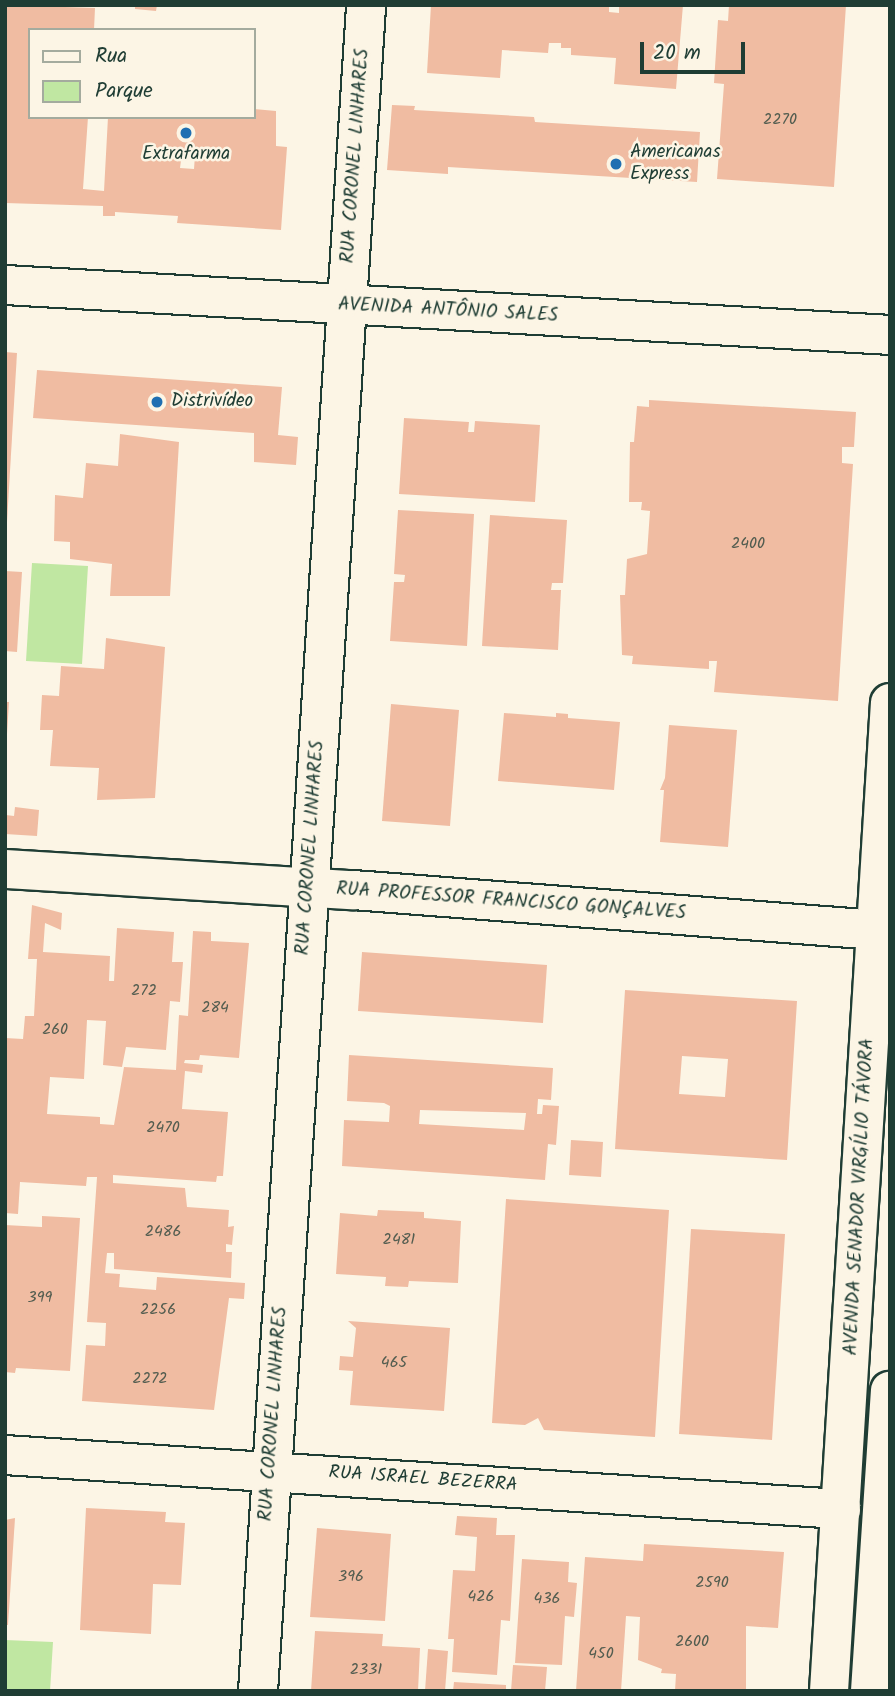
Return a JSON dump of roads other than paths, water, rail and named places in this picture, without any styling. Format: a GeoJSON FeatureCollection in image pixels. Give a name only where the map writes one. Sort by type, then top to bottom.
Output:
{"type":"FeatureCollection","features":[{"type":"Feature","properties":{"kind":"street","name":"RUA CORONEL LINHARES"},"geometry":{"type":"LineString","coordinates":[[258,1691],[270,1470],[366,5]]}},
{"type":"Feature","properties":{"kind":"street","name":"AVENIDA ANTÔNIO SALES"},"geometry":{"type":"LineString","coordinates":[[5,285],[890,335]]}},
{"type":"Feature","properties":{"kind":"street","name":"AVENIDA SENADOR VIRGÍLIO TÁVORA"},"geometry":{"type":"LineString","coordinates":[[829,1691],[882,930],[890,703]]}},
{"type":"Feature","properties":{"kind":"street","name":"RUA PROFESSOR FRANCISCO GONÇALVES"},"geometry":{"type":"LineString","coordinates":[[5,869],[309,887],[882,930]]}},
{"type":"Feature","properties":{"kind":"street"},"geometry":{"type":"LineString","coordinates":[[870,1691],[885,1523],[890,1391]]}},
{"type":"Feature","properties":{"kind":"street","name":"RUA ISRAEL BEZERRA"},"geometry":{"type":"LineString","coordinates":[[5,1455],[270,1470],[841,1509]]}},
{"type":"Feature","properties":{"kind":"place","name":"Extrafarma"},"geometry":{"type":"Point","coordinates":[186,133]}},
{"type":"Feature","properties":{"kind":"place","name":"Americanas Express"},"geometry":{"type":"Point","coordinates":[616,164]}},
{"type":"Feature","properties":{"kind":"place","name":"Distrivídeo"},"geometry":{"type":"Point","coordinates":[157,402]}}]}
